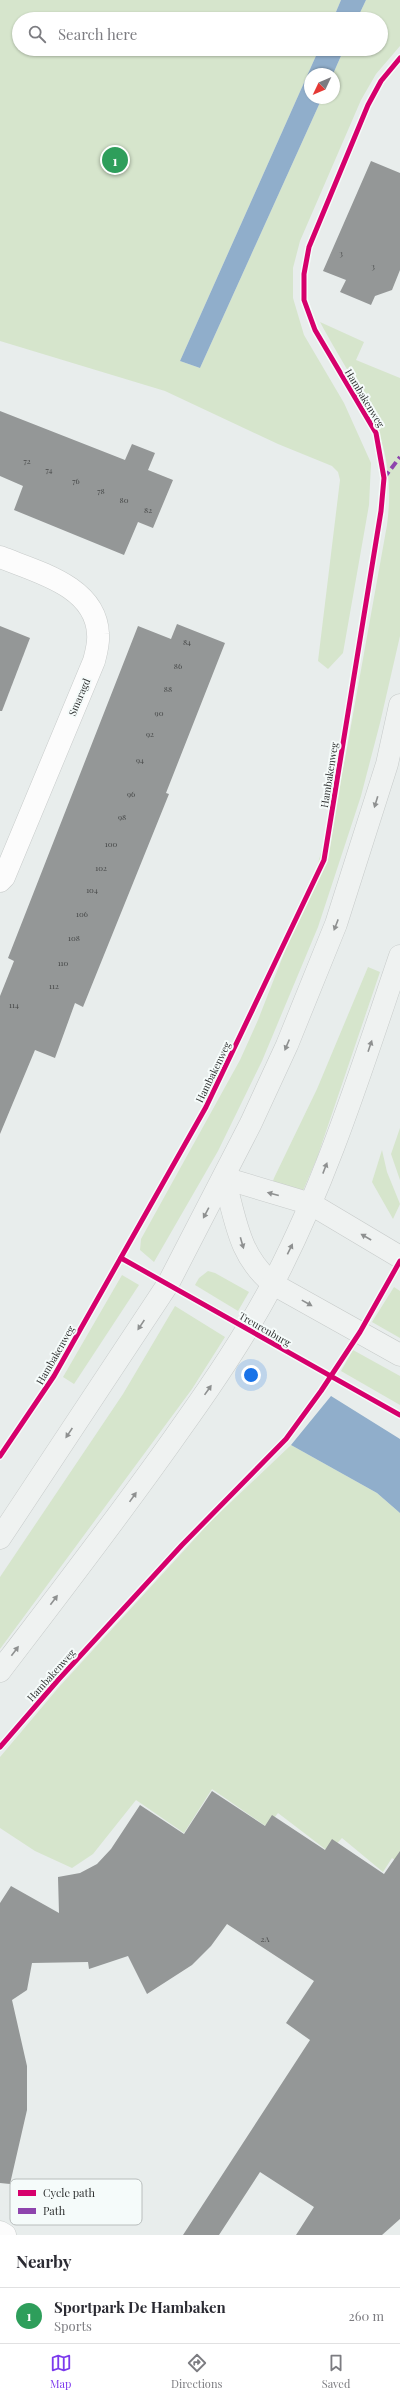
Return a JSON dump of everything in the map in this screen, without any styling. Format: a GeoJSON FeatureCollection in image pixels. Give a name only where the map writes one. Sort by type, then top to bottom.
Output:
{"type":"FeatureCollection","features":[{"type":"Feature","properties":{"kind":"main road"},"geometry":{"type":"LineString","coordinates":[[0,1538],[168,1284],[224,1178],[287,1046],[336,924],[385,772],[400,705]]}},
{"type":"Feature","properties":{"kind":"main road"},"geometry":{"type":"LineString","coordinates":[[0,1671],[128,1504],[233,1354],[273,1284],[311,1204],[349,1106],[400,956]]}},
{"type":"Feature","properties":{"kind":"main road"},"geometry":{"type":"LineString","coordinates":[[224,1178],[311,1204],[400,1257]]}},
{"type":"Feature","properties":{"kind":"main road"},"geometry":{"type":"LineString","coordinates":[[224,1178],[244,1248],[258,1271],[273,1284],[400,1355]]}},
{"type":"Feature","properties":{"kind":"street","name":"Smaragd"},"geometry":{"type":"LineString","coordinates":[[0,557],[51,578],[78,593],[93,610],[98,634],[94,661],[4,877],[0,881]]}},
{"type":"Feature","properties":{"kind":"street"},"geometry":{"type":"LineString","coordinates":[[0,2232],[5,2235]]}},
{"type":"Feature","properties":{"kind":"green space"},"geometry":{"type":"Polygon","coordinates":[[[0,0],[341,0],[336,12],[12,12],[12,56],[316,56],[311,68],[304,68],[304,83],[180,361],[200,368],[319,104],[340,104],[340,68],[336,68],[341,56],[388,56],[388,12],[360,12],[366,0],[400,0],[400,46],[376,74],[361,100],[300,241],[293,268],[293,298],[304,335],[344,403],[371,463],[369,505],[343,653],[328,669],[318,661],[340,480],[338,472],[332,466],[278,444],[165,391],[0,341],[0,0]]]}},
{"type":"Feature","properties":{"kind":"green space"},"geometry":{"type":"Polygon","coordinates":[[[320,322],[364,342],[356,360],[400,378],[400,636],[361,796],[318,927],[262,1061],[218,1151],[154,1262],[140,1250],[141,1239],[240,1060],[258,1020],[315,874],[336,799],[345,759],[387,525],[389,493],[387,466],[381,440],[373,417],[362,395],[320,322]]]}},
{"type":"Feature","properties":{"kind":"green space"},"geometry":{"type":"Polygon","coordinates":[[[368,967],[380,972],[317,1158],[302,1193],[273,1181],[317,1089],[368,967]]]}},
{"type":"Feature","properties":{"kind":"green space"},"geometry":{"type":"Polygon","coordinates":[[[400,1128],[400,1180],[391,1154],[400,1128]]]}},
{"type":"Feature","properties":{"kind":"green space"},"geometry":{"type":"Polygon","coordinates":[[[382,1150],[387,1172],[400,1204],[393,1219],[372,1182],[382,1150]]]}},
{"type":"Feature","properties":{"kind":"green space"},"geometry":{"type":"Polygon","coordinates":[[[208,1271],[215,1273],[249,1292],[238,1311],[195,1285],[199,1278],[208,1271]]]}},
{"type":"Feature","properties":{"kind":"green space"},"geometry":{"type":"Polygon","coordinates":[[[122,1275],[139,1285],[74,1384],[63,1377],[122,1275]]]}},
{"type":"Feature","properties":{"kind":"green space"},"geometry":{"type":"Polygon","coordinates":[[[394,1287],[400,1291],[400,1338],[372,1322],[394,1287]]]}},
{"type":"Feature","properties":{"kind":"green space"},"geometry":{"type":"Polygon","coordinates":[[[175,1306],[225,1337],[192,1389],[0,1649],[0,1577],[123,1394],[175,1306]]]}},
{"type":"Feature","properties":{"kind":"green space"},"geometry":{"type":"Polygon","coordinates":[[[353,1350],[400,1376],[400,1405],[341,1371],[353,1350]]]}},
{"type":"Feature","properties":{"kind":"green space"},"geometry":{"type":"Polygon","coordinates":[[[291,1445],[377,1493],[400,1513],[400,1864],[392,1858],[383,1872],[342,1838],[329,1852],[278,1813],[267,1827],[212,1789],[184,1833],[136,1800],[93,1854],[72,1868],[35,1851],[0,1828],[0,1757],[59,1687],[211,1521],[291,1445]]]}},
{"type":"Feature","properties":{"kind":"water"},"geometry":{"type":"Polygon","coordinates":[[[341,0],[366,0],[360,12],[336,12],[341,0]]]}},
{"type":"Feature","properties":{"kind":"water"},"geometry":{"type":"Polygon","coordinates":[[[316,56],[341,56],[336,68],[311,68],[316,56]]]}},
{"type":"Feature","properties":{"kind":"water"},"geometry":{"type":"Polygon","coordinates":[[[304,83],[304,104],[319,104],[200,368],[180,361],[304,83]]]}},
{"type":"Feature","properties":{"kind":"water"},"geometry":{"type":"Polygon","coordinates":[[[331,1396],[400,1439],[400,1513],[377,1493],[291,1445],[331,1396]]]}},
{"type":"Feature","properties":{"kind":"building"},"geometry":{"type":"Polygon","coordinates":[[[371,161],[400,173],[400,270],[392,290],[375,296],[371,305],[340,292],[346,280],[323,271],[371,161]]]}},
{"type":"Feature","properties":{"kind":"building"},"geometry":{"type":"Polygon","coordinates":[[[0,411],[125,460],[132,444],[155,453],[148,470],[173,480],[153,528],[138,522],[124,555],[14,510],[23,486],[0,476],[0,411]]]}},
{"type":"Feature","properties":{"kind":"building"},"geometry":{"type":"Polygon","coordinates":[[[177,624],[225,643],[166,793],[169,794],[83,1007],[75,1003],[55,1058],[35,1050],[0,1134],[0,996],[14,961],[8,958],[138,626],[171,639],[177,624]]]}},
{"type":"Feature","properties":{"kind":"building"},"geometry":{"type":"Polygon","coordinates":[[[0,626],[30,638],[2,711],[0,711],[0,626]]]}},
{"type":"Feature","properties":{"kind":"building"},"geometry":{"type":"Polygon","coordinates":[[[212,1791],[265,1826],[272,1815],[325,1850],[332,1839],[384,1874],[400,1851],[400,2219],[382,2235],[296,2235],[314,2207],[260,2172],[219,2235],[183,2235],[310,2040],[286,2023],[314,1981],[227,1924],[211,1946],[192,1965],[147,1994],[128,1956],[89,1969],[88,1962],[32,1963],[27,1990],[12,2000],[27,2066],[27,2110],[10,2184],[0,2183],[0,1903],[11,1886],[59,1913],[58,1877],[80,1873],[97,1864],[111,1849],[140,1805],[184,1834],[212,1791]]]}},
{"type":"Feature","properties":{"kind":"marked path"},"geometry":{"type":"LineString","coordinates":[[384,478],[400,457]]}},
{"type":"Feature","properties":{"kind":"cycle path","name":"Hambakenweg"},"geometry":{"type":"LineString","coordinates":[[0,1456],[54,1376],[206,1107],[324,860],[381,511],[384,478],[376,433],[315,330],[304,300],[304,274],[309,247],[368,105],[381,81],[400,58]]}},
{"type":"Feature","properties":{"kind":"cycle path","name":"Treurenburg"},"geometry":{"type":"LineString","coordinates":[[121,1258],[400,1415]]}},
{"type":"Feature","properties":{"kind":"cycle path","name":"Hambakenweg"},"geometry":{"type":"LineString","coordinates":[[0,1747],[59,1679],[182,1545],[286,1439],[321,1391],[360,1332],[400,1261]]}},
{"type":"Feature","properties":{"kind":"place","name":"Sportpark De Hambaken"},"geometry":{"type":"Point","coordinates":[115,160]}}]}
